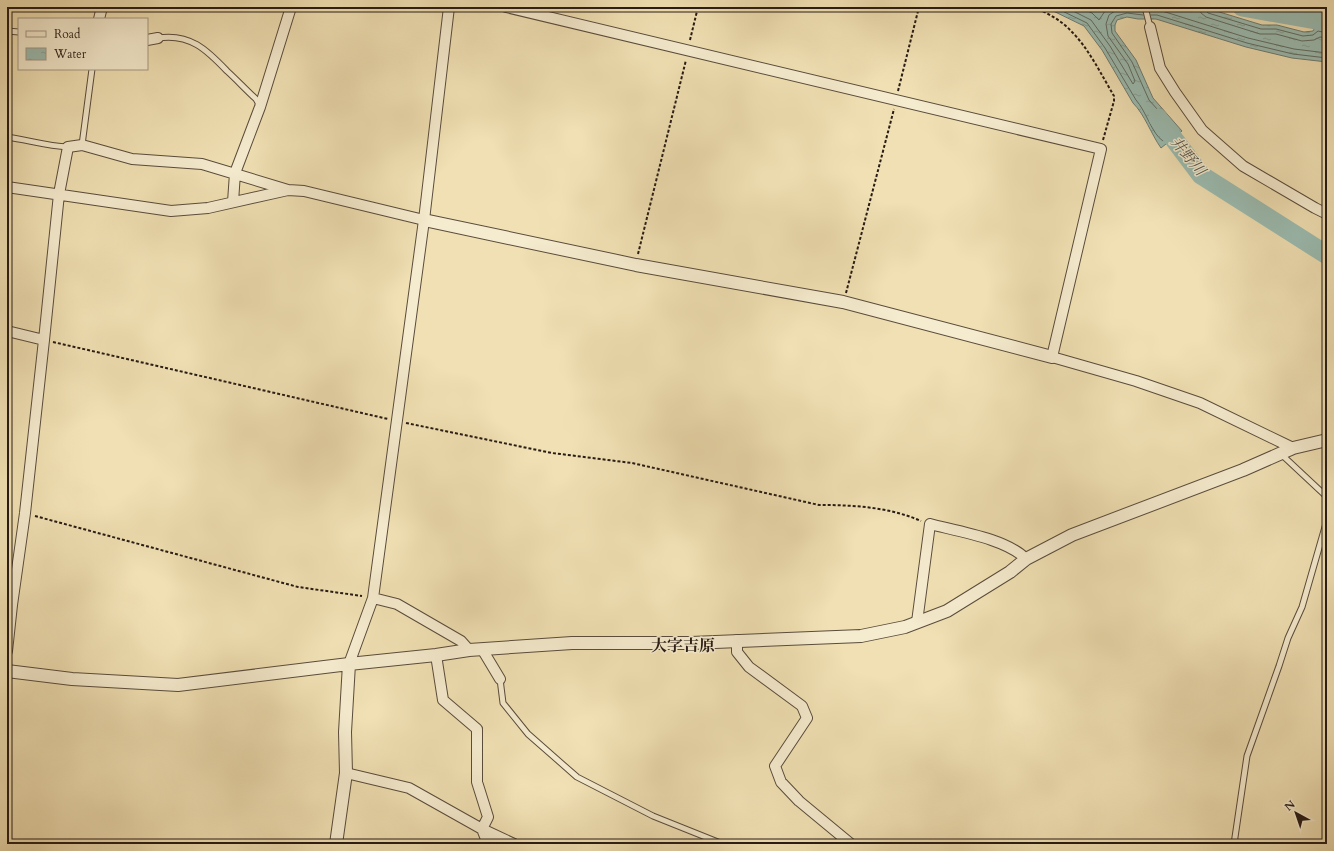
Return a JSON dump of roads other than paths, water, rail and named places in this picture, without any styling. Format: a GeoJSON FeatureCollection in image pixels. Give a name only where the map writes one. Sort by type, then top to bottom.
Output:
{"type":"FeatureCollection","features":[{"type":"Feature","properties":{"kind":"street"},"geometry":{"type":"LineString","coordinates":[[99,18],[102,7]]}},
{"type":"Feature","properties":{"kind":"street"},"geometry":{"type":"LineString","coordinates":[[233,202],[235,173],[260,106],[291,7]]}},
{"type":"Feature","properties":{"kind":"street"},"geometry":{"type":"LineString","coordinates":[[336,844],[346,773],[345,732],[350,664],[373,598],[424,220],[448,7]]}},
{"type":"Feature","properties":{"kind":"street"},"geometry":{"type":"LineString","coordinates":[[506,7],[1101,149],[1052,357]]}},
{"type":"Feature","properties":{"kind":"street"},"geometry":{"type":"LineString","coordinates":[[1150,27],[1160,68],[1202,130],[1243,166],[1327,214]]}},
{"type":"Feature","properties":{"kind":"street"},"geometry":{"type":"LineString","coordinates":[[148,40],[158,38]]}},
{"type":"Feature","properties":{"kind":"street"},"geometry":{"type":"LineString","coordinates":[[7,651],[25,513],[59,194],[68,147],[82,145],[132,159],[202,164],[235,173],[267,185],[288,190],[304,191],[424,220],[636,265],[843,302],[1052,357],[1136,381],[1200,403],[1293,448]]}},
{"type":"Feature","properties":{"kind":"street"},"geometry":{"type":"LineString","coordinates":[[7,187],[171,211],[186,211],[208,208],[288,190]]}},
{"type":"Feature","properties":{"kind":"street"},"geometry":{"type":"LineString","coordinates":[[7,331],[44,340]]}},
{"type":"Feature","properties":{"kind":"street"},"geometry":{"type":"LineString","coordinates":[[7,671],[72,679],[178,685],[482,649],[572,643],[691,643],[861,636],[905,627],[947,611],[1010,572],[1026,559],[1079,532],[1243,470],[1293,448],[1327,440]]}},
{"type":"Feature","properties":{"kind":"street"},"geometry":{"type":"LineString","coordinates":[[917,622],[930,524],[1001,542],[1021,553],[1026,559]]}},
{"type":"Feature","properties":{"kind":"street"},"geometry":{"type":"LineString","coordinates":[[373,598],[397,604],[461,641],[469,650]]}},
{"type":"Feature","properties":{"kind":"street"},"geometry":{"type":"LineString","coordinates":[[737,640],[737,652],[749,667],[802,706],[807,718],[775,766],[781,782],[799,801],[851,844]]}},
{"type":"Feature","properties":{"kind":"street"},"geometry":{"type":"LineString","coordinates":[[482,649],[500,679]]}},
{"type":"Feature","properties":{"kind":"street"},"geometry":{"type":"LineString","coordinates":[[436,655],[442,700],[477,728],[477,782],[488,817],[482,829],[488,844]]}},
{"type":"Feature","properties":{"kind":"street"},"geometry":{"type":"LineString","coordinates":[[346,773],[409,788],[482,829],[514,844]]}},
{"type":"Feature","properties":{"kind":"lane"},"geometry":{"type":"LineString","coordinates":[[1145,7],[1150,27]]}},
{"type":"Feature","properties":{"kind":"lane"},"geometry":{"type":"LineString","coordinates":[[1314,7],[1327,8]]}},
{"type":"Feature","properties":{"kind":"lane"},"geometry":{"type":"LineString","coordinates":[[7,31],[18,32]]}},
{"type":"Feature","properties":{"kind":"lane"},"geometry":{"type":"LineString","coordinates":[[158,38],[180,38],[190,41],[207,50],[256,100],[260,106]]}},
{"type":"Feature","properties":{"kind":"lane"},"geometry":{"type":"LineString","coordinates":[[82,145],[92,70]]}},
{"type":"Feature","properties":{"kind":"lane"},"geometry":{"type":"LineString","coordinates":[[7,137],[33,141],[48,146],[68,147]]}},
{"type":"Feature","properties":{"kind":"lane"},"geometry":{"type":"LineString","coordinates":[[1281,454],[1327,497]]}},
{"type":"Feature","properties":{"kind":"lane"},"geometry":{"type":"LineString","coordinates":[[1234,844],[1247,756],[1288,638],[1302,607],[1327,520]]}},
{"type":"Feature","properties":{"kind":"lane"},"geometry":{"type":"LineString","coordinates":[[500,679],[503,703],[528,734],[577,777],[653,816],[723,844]]}},
{"type":"Feature","properties":{"kind":"water"},"geometry":{"type":"Polygon","coordinates":[[[1045,7],[1203,7],[1262,25],[1277,25],[1304,32],[1313,31],[1316,26],[1327,30],[1327,62],[1292,58],[1246,47],[1156,19],[1138,19],[1127,17],[1117,20],[1115,31],[1136,60],[1153,98],[1182,131],[1161,148],[1102,50],[1084,26],[1045,7]]]}},
{"type":"Feature","properties":{"kind":"waterway"},"geometry":{"type":"LineString","coordinates":[[1242,7],[1327,22]]}},
{"type":"Feature","properties":{"kind":"waterway","name":"井野川"},"geometry":{"type":"LineString","coordinates":[[1158,118],[1201,175],[1327,255]]}},
{"type":"Feature","properties":{"kind":"district","name":"大字吉原"},"geometry":{"type":"Point","coordinates":[683,645]}}]}
